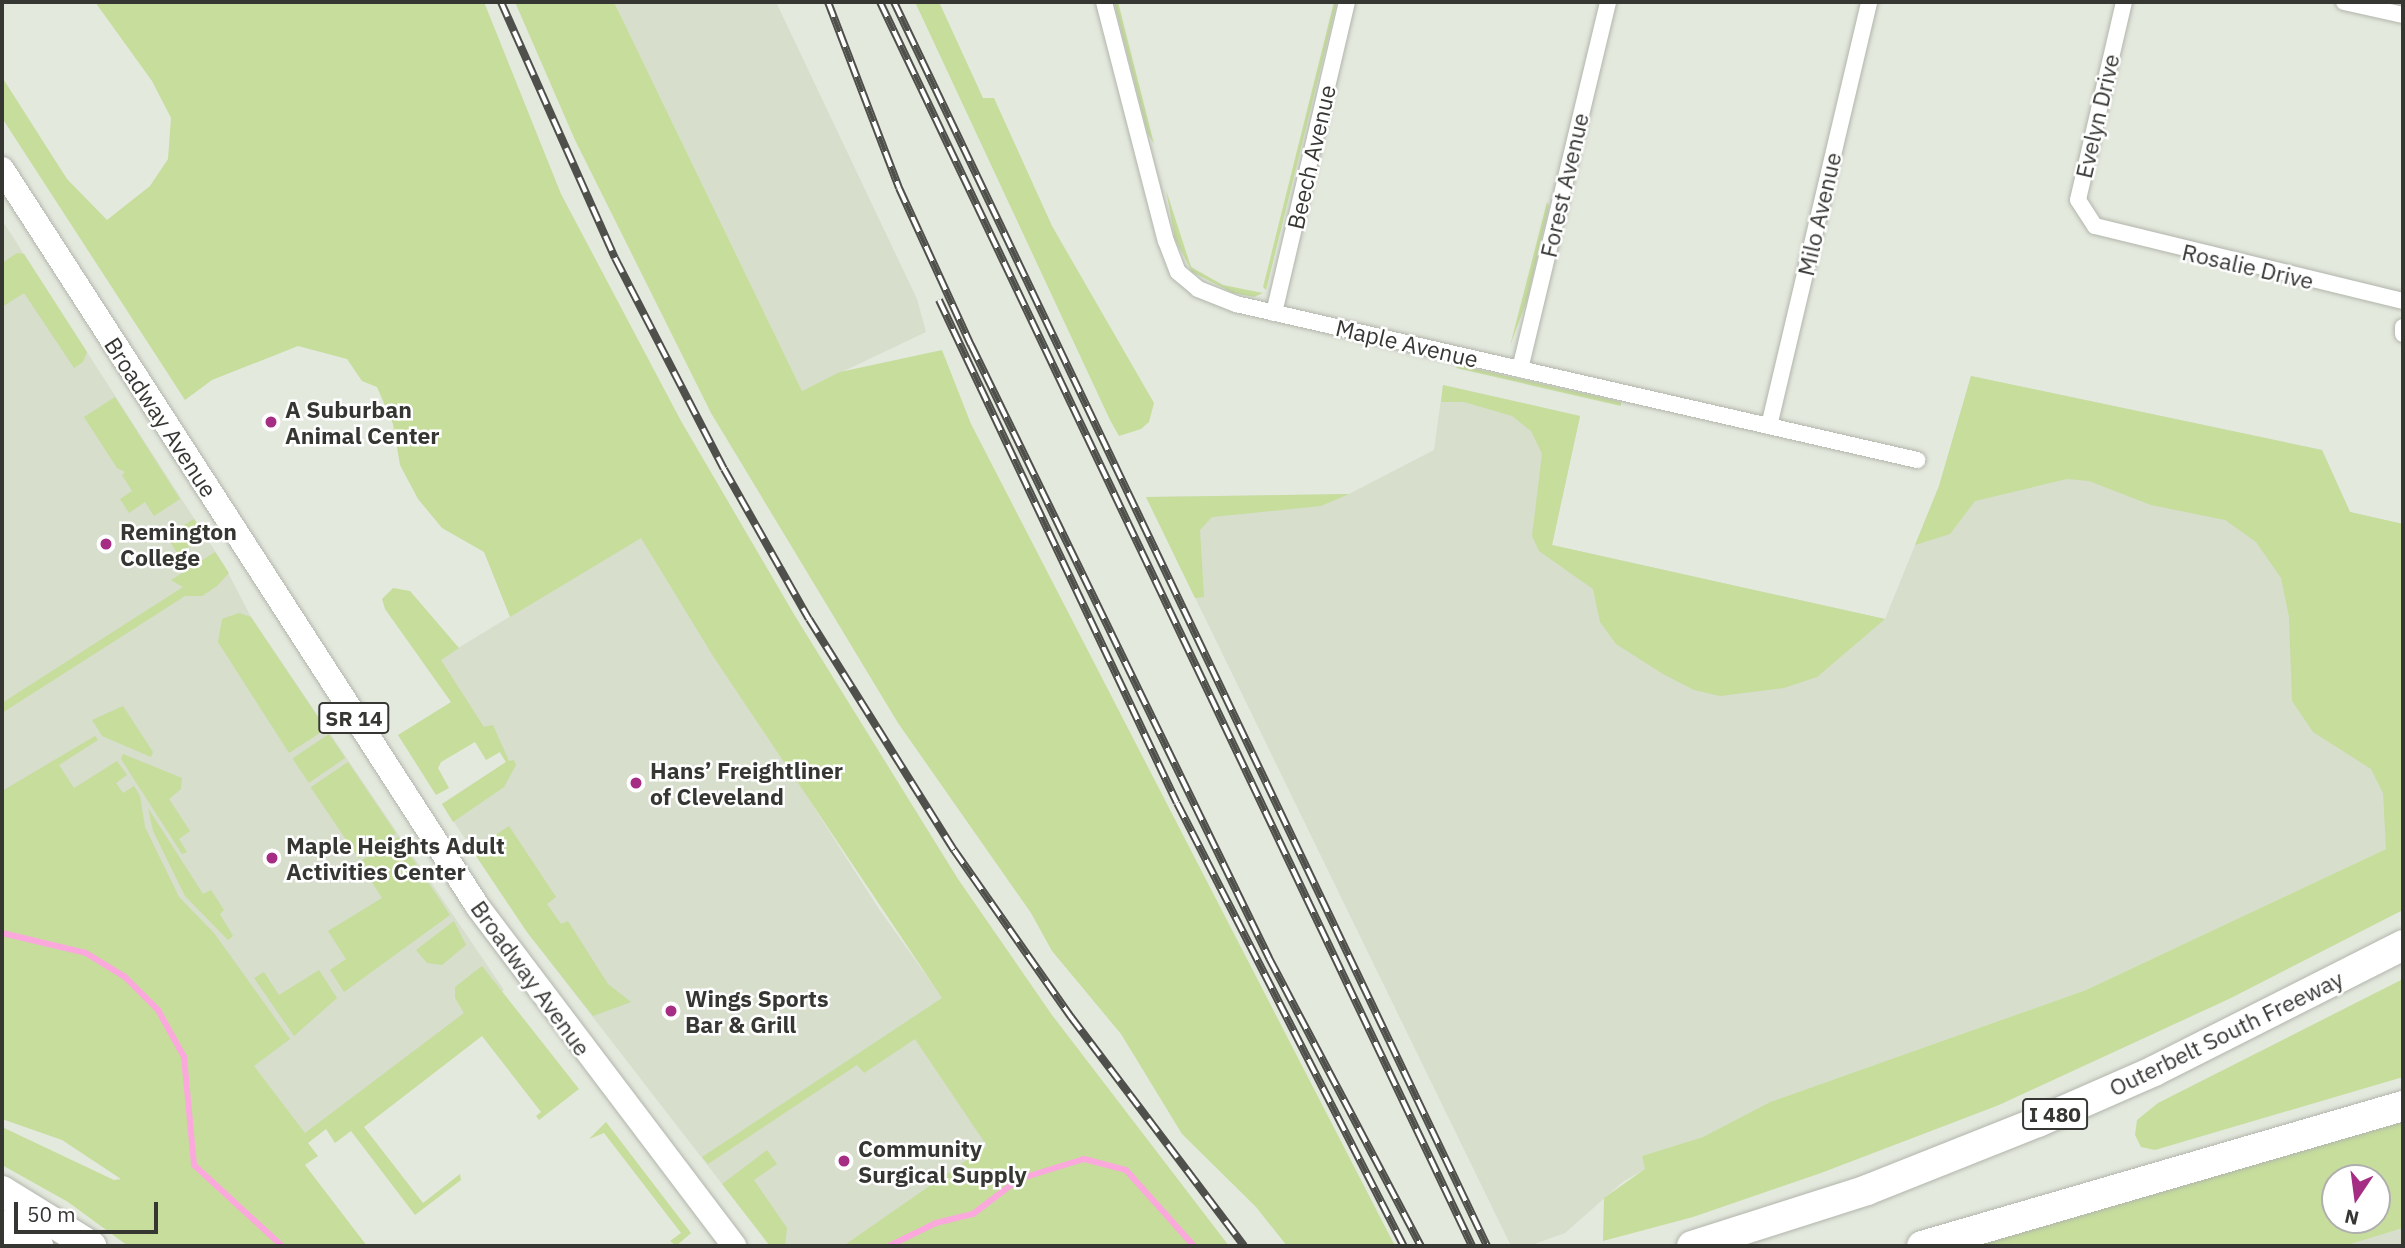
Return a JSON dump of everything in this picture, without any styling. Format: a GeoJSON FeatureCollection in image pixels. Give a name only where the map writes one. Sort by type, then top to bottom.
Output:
{"type":"FeatureCollection","features":[{"type":"Feature","properties":{"kind":"highway","name":"Outerbelt South Freeway"},"geometry":{"type":"LineString","coordinates":[[1692,1246],[1867,1190],[2038,1122],[2154,1071],[2403,945]]}},
{"type":"Feature","properties":{"kind":"highway"},"geometry":{"type":"LineString","coordinates":[[1922,1246],[2403,1106]]}},
{"type":"Feature","properties":{"kind":"highway"},"geometry":{"type":"LineString","coordinates":[[2,1191],[91,1246]]}},
{"type":"Feature","properties":{"kind":"highway"},"geometry":{"type":"LineString","coordinates":[[2,1225],[38,1246]]}},
{"type":"Feature","properties":{"kind":"main road","name":"Broadway Avenue"},"geometry":{"type":"LineString","coordinates":[[2,169],[470,896],[734,1246]]}},
{"type":"Feature","properties":{"kind":"street","name":"Maple Avenue"},"geometry":{"type":"LineString","coordinates":[[1104,2],[1174,265],[1183,278],[1204,292],[1274,313],[1917,460]]}},
{"type":"Feature","properties":{"kind":"street","name":"Beech Avenue"},"geometry":{"type":"LineString","coordinates":[[1274,313],[1347,2]]}},
{"type":"Feature","properties":{"kind":"street","name":"Forest Avenue"},"geometry":{"type":"LineString","coordinates":[[1520,369],[1608,2]]}},
{"type":"Feature","properties":{"kind":"street","name":"Milo Avenue"},"geometry":{"type":"LineString","coordinates":[[1769,426],[1869,2]]}},
{"type":"Feature","properties":{"kind":"street","name":"Evelyn Drive"},"geometry":{"type":"LineString","coordinates":[[2095,226],[2078,200],[2124,2]]}},
{"type":"Feature","properties":{"kind":"street"},"geometry":{"type":"LineString","coordinates":[[2344,2],[2403,15]]}},
{"type":"Feature","properties":{"kind":"street","name":"Rosalie Drive"},"geometry":{"type":"LineString","coordinates":[[2095,226],[2403,301]]}},
{"type":"Feature","properties":{"kind":"street"},"geometry":{"type":"LineString","coordinates":[[2403,327],[2403,334]]}},
{"type":"Feature","properties":{"kind":"shaded area"},"geometry":{"type":"Polygon","coordinates":[[[614,2],[776,2],[917,299],[926,332],[802,391],[614,2]]]}},
{"type":"Feature","properties":{"kind":"shaded area","name":"Maple Heights Adult Activities Center"},"geometry":{"type":"Polygon","coordinates":[[[2,220],[224,565],[251,617],[504,990],[285,1156],[2,816],[2,220]]]}},
{"type":"Feature","properties":{"kind":"shaded area"},"geometry":{"type":"Polygon","coordinates":[[[1971,376],[2322,450],[2350,512],[2403,524],[2386,849],[2086,990],[1770,1102],[1703,1137],[1642,1156],[1646,1169],[1624,1181],[1565,1233],[1529,1246],[1511,1246],[1146,497],[1349,494],[1434,450],[1443,385],[1580,416],[1552,545],[1885,619],[1939,486],[1971,376]]]}},
{"type":"Feature","properties":{"kind":"shaded area"},"geometry":{"type":"Polygon","coordinates":[[[641,537],[879,909],[1028,1118],[843,1246],[770,1246],[527,932],[442,804],[506,762],[440,659],[641,537]]]}},
{"type":"Feature","properties":{"kind":"shaded area"},"geometry":{"type":"Polygon","coordinates":[[[2403,1228],[2403,1246],[2344,1246],[2391,1234],[2403,1228]]]}},
{"type":"Feature","properties":{"kind":"green space"},"geometry":{"type":"Polygon","coordinates":[[[95,2],[484,2],[561,194],[681,421],[795,616],[958,879],[1052,1015],[1229,1246],[843,1246],[987,1146],[915,1039],[864,1073],[857,1065],[708,1164],[702,1157],[942,998],[713,656],[641,538],[510,617],[484,552],[442,528],[418,499],[400,465],[393,424],[377,387],[362,381],[347,359],[298,346],[212,380],[185,400],[2,118],[2,77],[67,179],[107,220],[150,186],[168,159],[171,118],[152,81],[95,2]]]}},
{"type":"Feature","properties":{"kind":"green space"},"geometry":{"type":"Polygon","coordinates":[[[515,2],[614,2],[802,391],[840,372],[942,350],[971,424],[1395,1246],[1287,1246],[1256,1207],[1182,1134],[1121,1034],[1052,951],[1031,913],[898,723],[711,413],[575,140],[515,2]]]}},
{"type":"Feature","properties":{"kind":"green space"},"geometry":{"type":"Polygon","coordinates":[[[915,2],[939,2],[983,98],[994,98],[1052,226],[1154,403],[1149,422],[1141,429],[1119,436],[1110,420],[915,2]]]}},
{"type":"Feature","properties":{"kind":"green space"},"geometry":{"type":"Polygon","coordinates":[[[1114,2],[1118,2],[1154,144],[1148,134],[1114,2]]]}},
{"type":"Feature","properties":{"kind":"green space"},"geometry":{"type":"Polygon","coordinates":[[[1334,2],[1337,2],[1266,290],[1263,287],[1334,2]]]}},
{"type":"Feature","properties":{"kind":"green space"},"geometry":{"type":"Polygon","coordinates":[[[1166,190],[1191,267],[1223,285],[1263,293],[1254,297],[1233,293],[1192,272],[1175,239],[1166,190]]]}},
{"type":"Feature","properties":{"kind":"green space"},"geometry":{"type":"Polygon","coordinates":[[[1547,202],[1549,206],[1527,300],[1510,346],[1547,202]]]}},
{"type":"Feature","properties":{"kind":"green space"},"geometry":{"type":"Polygon","coordinates":[[[17,253],[24,254],[87,352],[83,362],[74,368],[24,293],[2,307],[2,263],[17,253]]]}},
{"type":"Feature","properties":{"kind":"green space"},"geometry":{"type":"Polygon","coordinates":[[[1458,365],[1621,402],[1621,406],[1456,368],[1458,365]]]}},
{"type":"Feature","properties":{"kind":"green space"},"geometry":{"type":"Polygon","coordinates":[[[1971,376],[2322,450],[2350,512],[2403,524],[2403,910],[2231,998],[1999,1105],[1821,1173],[1693,1217],[1603,1241],[1604,1198],[1645,1169],[1642,1156],[1703,1137],[1770,1102],[2086,990],[2386,849],[2383,793],[2371,769],[2313,732],[2292,701],[2289,617],[2281,578],[2256,542],[2225,520],[2151,505],[2089,481],[2067,479],[1975,501],[1950,534],[1915,545],[1939,486],[1971,376]]]}},
{"type":"Feature","properties":{"kind":"green space"},"geometry":{"type":"Polygon","coordinates":[[[1443,385],[1580,416],[1552,545],[1885,619],[1817,677],[1784,688],[1720,696],[1694,690],[1663,674],[1616,644],[1600,622],[1593,589],[1539,551],[1532,536],[1542,454],[1531,431],[1512,416],[1464,402],[1441,402],[1443,385]]]}},
{"type":"Feature","properties":{"kind":"green space"},"geometry":{"type":"Polygon","coordinates":[[[115,397],[180,499],[154,516],[145,502],[129,513],[120,499],[132,491],[122,475],[125,472],[117,468],[84,417],[115,397]]]}},
{"type":"Feature","properties":{"kind":"green space"},"geometry":{"type":"Polygon","coordinates":[[[1349,494],[1321,506],[1212,517],[1200,530],[1204,597],[1195,598],[1146,497],[1349,494]]]}},
{"type":"Feature","properties":{"kind":"green space"},"geometry":{"type":"Polygon","coordinates":[[[194,519],[205,537],[177,553],[167,535],[194,519]]]}},
{"type":"Feature","properties":{"kind":"green space"},"geometry":{"type":"Polygon","coordinates":[[[215,552],[229,573],[217,586],[202,596],[185,596],[2,713],[2,703],[183,587],[171,580],[215,552]]]}},
{"type":"Feature","properties":{"kind":"green space"},"geometry":{"type":"Polygon","coordinates":[[[393,588],[410,591],[459,648],[441,660],[484,727],[493,725],[509,761],[514,760],[516,765],[504,787],[453,822],[442,804],[506,762],[500,752],[486,760],[475,742],[441,762],[438,768],[449,788],[436,795],[398,735],[451,702],[385,609],[382,599],[393,588]]]}},
{"type":"Feature","properties":{"kind":"green space"},"geometry":{"type":"Polygon","coordinates":[[[239,613],[251,617],[326,729],[289,753],[218,642],[222,619],[239,613]]]}},
{"type":"Feature","properties":{"kind":"green space"},"geometry":{"type":"Polygon","coordinates":[[[123,706],[153,752],[151,757],[102,736],[92,720],[123,706]]]}},
{"type":"Feature","properties":{"kind":"green space"},"geometry":{"type":"Polygon","coordinates":[[[329,734],[345,758],[309,783],[293,759],[329,734]]]}},
{"type":"Feature","properties":{"kind":"green space"},"geometry":{"type":"Polygon","coordinates":[[[95,736],[98,740],[59,765],[74,788],[117,761],[127,775],[116,783],[123,793],[134,786],[140,796],[145,827],[179,897],[214,933],[290,1039],[254,1066],[305,1133],[464,1013],[455,998],[455,987],[482,966],[579,1089],[539,1120],[536,1116],[541,1112],[482,1036],[364,1127],[423,1203],[460,1174],[461,1180],[415,1215],[351,1131],[335,1143],[326,1129],[308,1143],[318,1156],[305,1165],[367,1246],[128,1246],[68,1202],[2,1165],[2,1127],[114,1180],[121,1179],[62,1140],[2,1119],[2,791],[95,736]]]}},
{"type":"Feature","properties":{"kind":"green space"},"geometry":{"type":"Polygon","coordinates":[[[123,754],[182,778],[181,789],[169,799],[190,831],[179,839],[187,852],[182,854],[121,759],[123,754]]]}},
{"type":"Feature","properties":{"kind":"green space"},"geometry":{"type":"Polygon","coordinates":[[[348,762],[396,833],[359,858],[311,787],[348,762]]]}},
{"type":"Feature","properties":{"kind":"green space"},"geometry":{"type":"Polygon","coordinates":[[[148,808],[203,894],[211,890],[224,910],[220,914],[233,936],[228,940],[185,896],[153,831],[148,808]]]}},
{"type":"Feature","properties":{"kind":"green space"},"geometry":{"type":"Polygon","coordinates":[[[509,826],[556,897],[547,904],[561,924],[568,921],[608,984],[631,1002],[593,1016],[527,932],[472,850],[509,826]]]}},
{"type":"Feature","properties":{"kind":"green space"},"geometry":{"type":"Polygon","coordinates":[[[398,837],[450,915],[344,992],[330,970],[346,959],[328,931],[382,898],[359,862],[398,837]]]}},
{"type":"Feature","properties":{"kind":"green space"},"geometry":{"type":"Polygon","coordinates":[[[454,921],[466,945],[442,965],[427,963],[416,950],[454,921]]]}},
{"type":"Feature","properties":{"kind":"green space"},"geometry":{"type":"Polygon","coordinates":[[[319,970],[337,998],[294,1036],[254,978],[264,972],[279,995],[319,970]]]}},
{"type":"Feature","properties":{"kind":"green space"},"geometry":{"type":"Polygon","coordinates":[[[2403,979],[2403,1077],[2155,1150],[2141,1147],[2135,1135],[2137,1120],[2158,1103],[2403,979]]]}},
{"type":"Feature","properties":{"kind":"green space"},"geometry":{"type":"Polygon","coordinates":[[[2403,1106],[2403,1228],[2391,1232],[2391,1164],[2321,1164],[2321,1234],[2383,1234],[2344,1246],[1922,1246],[2403,1106]]]}},
{"type":"Feature","properties":{"kind":"green space"},"geometry":{"type":"Polygon","coordinates":[[[606,1122],[691,1233],[676,1246],[670,1241],[681,1233],[604,1133],[589,1139],[606,1122]]]}},
{"type":"Feature","properties":{"kind":"green space"},"geometry":{"type":"Polygon","coordinates":[[[767,1150],[777,1164],[754,1180],[787,1228],[785,1246],[770,1246],[722,1184],[767,1150]]]}},
{"type":"Feature","properties":{"kind":"waterway"},"geometry":{"type":"LineString","coordinates":[[2,933],[86,953],[125,977],[158,1010],[184,1057],[194,1165],[282,1246]]}},
{"type":"Feature","properties":{"kind":"waterway"},"geometry":{"type":"LineString","coordinates":[[889,1246],[936,1223],[973,1214],[1019,1179],[1084,1159],[1126,1170],[1194,1246]]}},
{"type":"Feature","properties":{"kind":"railway"},"geometry":{"type":"LineString","coordinates":[[501,2],[615,258],[724,469],[809,619],[954,850],[1071,1017],[1244,1246]]}},
{"type":"Feature","properties":{"kind":"railway"},"geometry":{"type":"LineString","coordinates":[[828,2],[899,188],[971,345],[1269,958],[1421,1246]]}},
{"type":"Feature","properties":{"kind":"railway"},"geometry":{"type":"LineString","coordinates":[[880,2],[1472,1246]]}},
{"type":"Feature","properties":{"kind":"railway"},"geometry":{"type":"LineString","coordinates":[[894,2],[1487,1246]]}},
{"type":"Feature","properties":{"kind":"railway"},"geometry":{"type":"LineString","coordinates":[[939,300],[1177,803],[1404,1246]]}},
{"type":"Feature","properties":{"kind":"place","name":"A Suburban Animal Center"},"geometry":{"type":"Point","coordinates":[271,422]}},
{"type":"Feature","properties":{"kind":"place","name":"Remington College"},"geometry":{"type":"Point","coordinates":[106,544]}},
{"type":"Feature","properties":{"kind":"place","name":"Hans’ Freightliner of Cleveland"},"geometry":{"type":"Point","coordinates":[636,783]}},
{"type":"Feature","properties":{"kind":"place","name":"Maple Heights Adult Activities Center"},"geometry":{"type":"Point","coordinates":[272,858]}},
{"type":"Feature","properties":{"kind":"place","name":"Wings Sports Bar & Grill"},"geometry":{"type":"Point","coordinates":[671,1011]}},
{"type":"Feature","properties":{"kind":"place","name":"Community Surgical Supply"},"geometry":{"type":"Point","coordinates":[844,1161]}}]}
